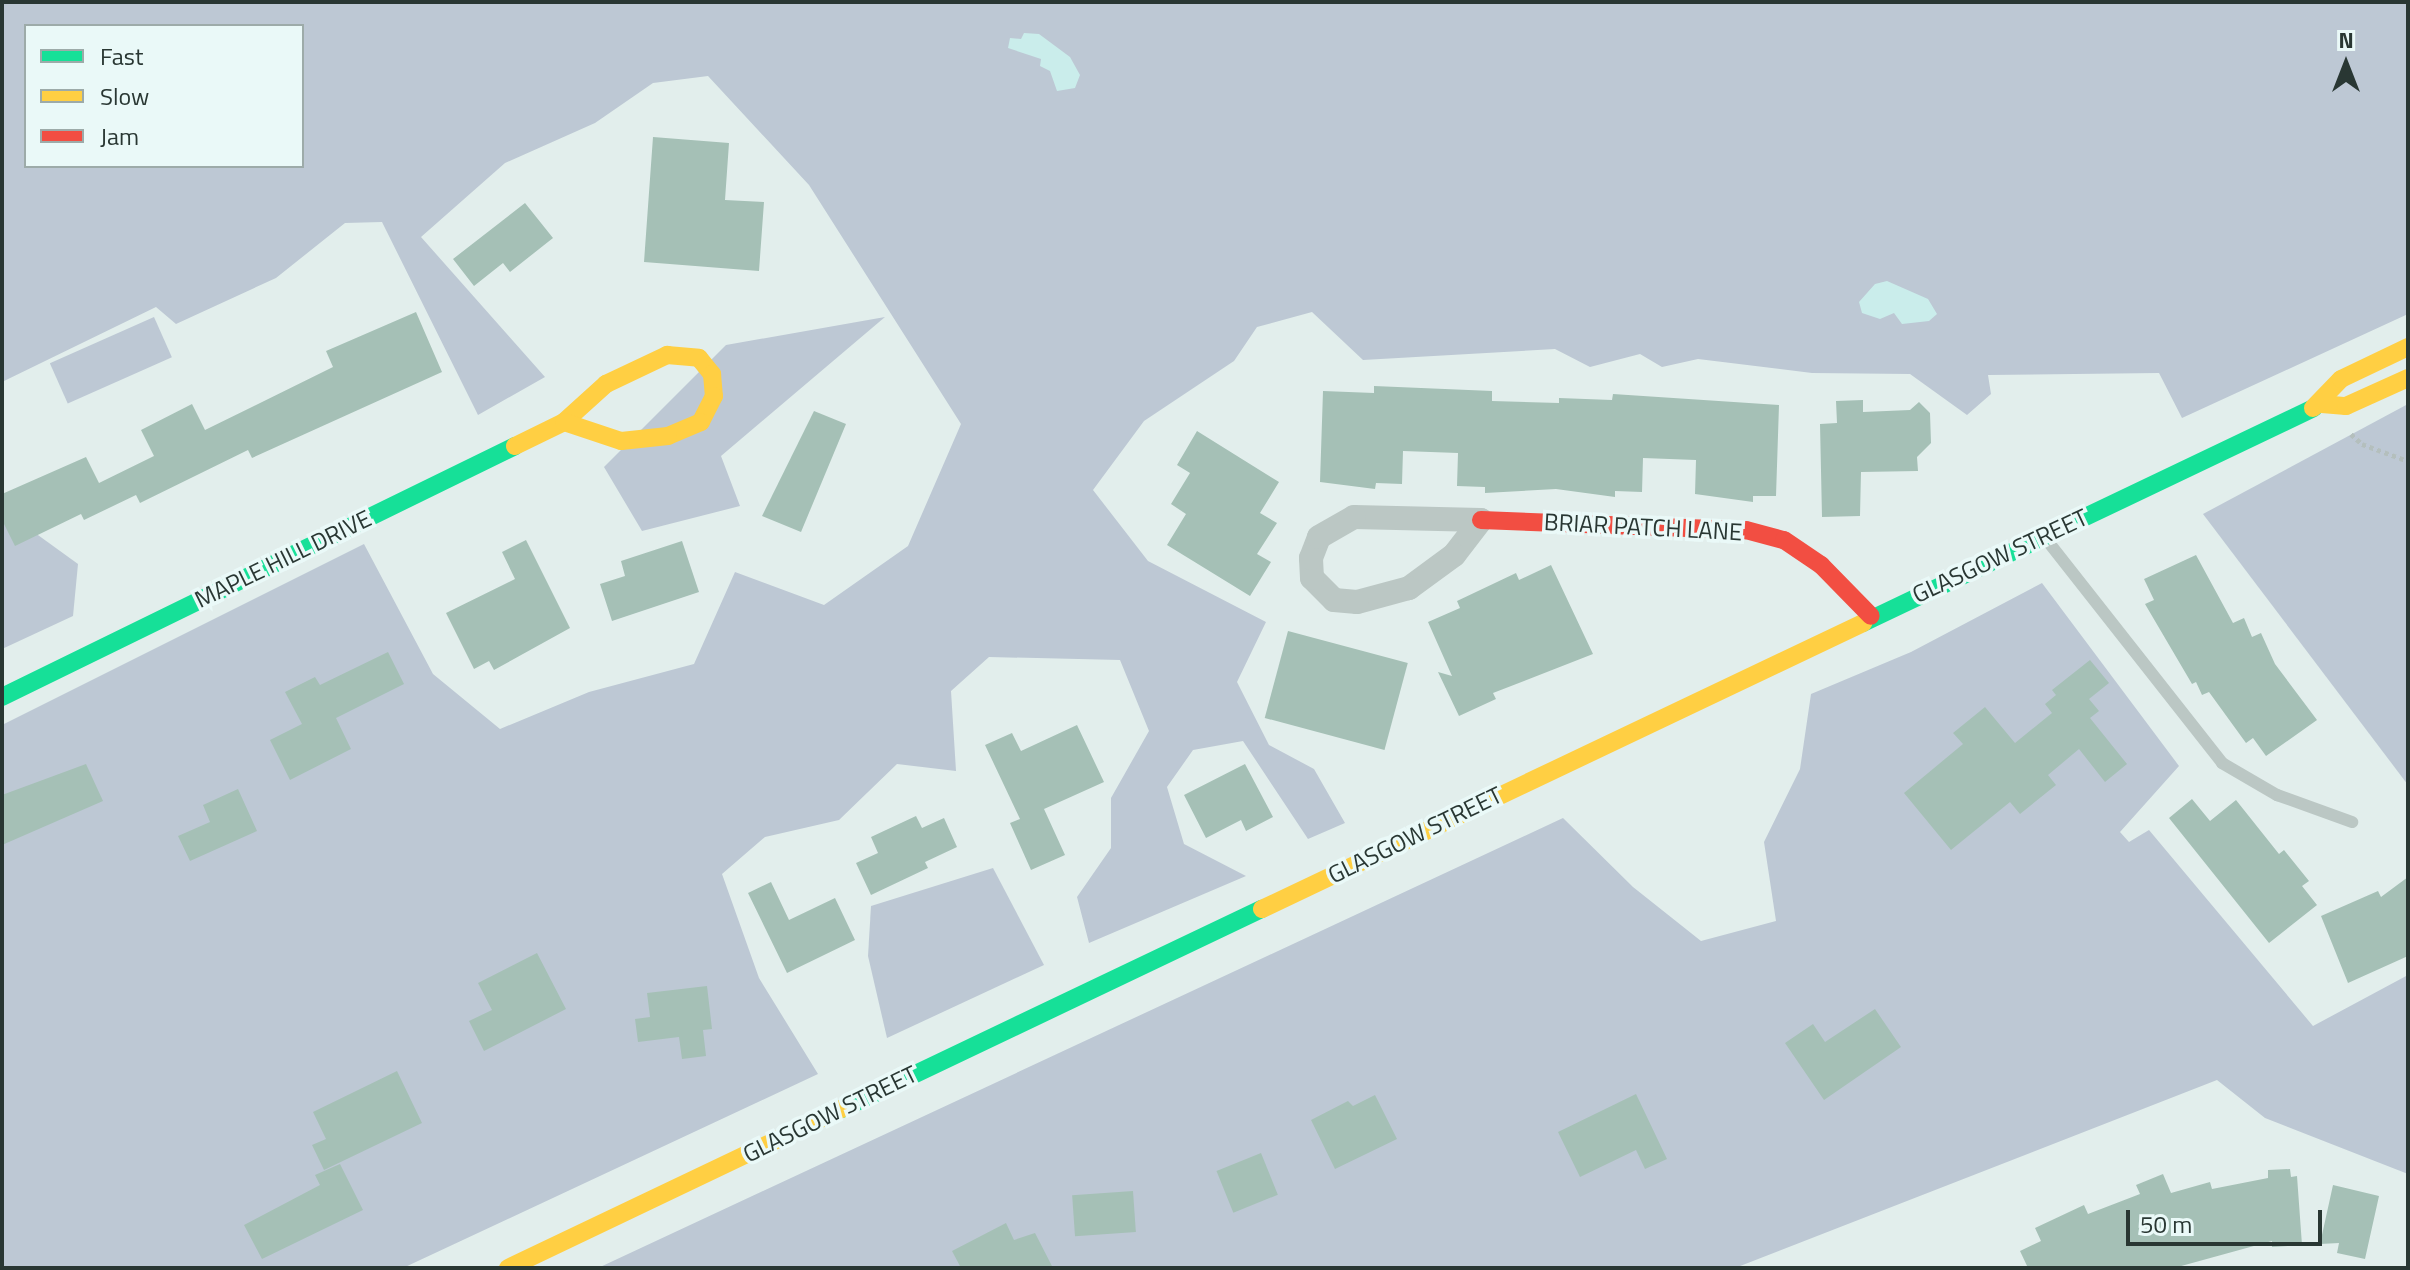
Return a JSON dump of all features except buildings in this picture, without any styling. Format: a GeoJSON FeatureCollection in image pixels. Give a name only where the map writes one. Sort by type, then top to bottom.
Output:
{"type":"FeatureCollection","features":[{"type":"Feature","properties":{"kind":"street","name":"GLASGOW STREET"},"geometry":{"type":"LineString","coordinates":[[508,1268],[1871,616],[2322,404],[2341,379],[2408,347]]}},
{"type":"Feature","properties":{"kind":"street","name":"MAPLE HILL DRIVE"},"geometry":{"type":"LineString","coordinates":[[2,697],[564,422],[606,384],[667,355],[699,358],[712,374],[714,396],[701,422],[668,436],[621,441],[564,422]]}},
{"type":"Feature","properties":{"kind":"street","name":"GLASGOW STREET"},"geometry":{"type":"LineString","coordinates":[[2322,404],[2346,406],[2408,378]]}},
{"type":"Feature","properties":{"kind":"street","name":"BRIAR PATCH LANE"},"geometry":{"type":"LineString","coordinates":[[1481,520],[1454,555],[1399,591],[1357,602],[1334,600],[1319,591],[1312,578],[1311,558],[1319,537],[1354,517],[1481,520],[1746,530],[1784,540],[1821,565],[1871,616]]}},
{"type":"Feature","properties":{"kind":"lane"},"geometry":{"type":"LineString","coordinates":[[2044,537],[2222,763],[2277,795],[2352,822]]}},
{"type":"Feature","properties":{"kind":"path"},"geometry":{"type":"LineString","coordinates":[[2341,426],[2362,444],[2408,461]]}},
{"type":"Feature","properties":{"kind":"shaded area"},"geometry":{"type":"Polygon","coordinates":[[[2,2],[2408,2],[2408,314],[2182,418],[2159,373],[1988,375],[1991,394],[1967,415],[1910,374],[1812,373],[1698,359],[1662,367],[1640,354],[1590,367],[1555,349],[1363,360],[1312,312],[1257,327],[1234,361],[1144,421],[1093,490],[1148,561],[1266,622],[1237,682],[1269,745],[1314,769],[1345,823],[1308,839],[1243,741],[1193,750],[1167,787],[1184,844],[1246,876],[1089,943],[1077,897],[1111,848],[1111,798],[1149,731],[1120,660],[989,657],[951,691],[956,771],[897,764],[839,820],[765,837],[722,874],[759,978],[818,1074],[403,1268],[2,1268],[2,725],[364,544],[433,674],[500,729],[589,692],[694,664],[735,572],[824,605],[908,546],[961,424],[809,185],[708,76],[653,83],[595,123],[505,163],[421,237],[545,377],[478,415],[382,222],[345,223],[276,278],[176,324],[156,307],[2,382],[2,2]]]}},
{"type":"Feature","properties":{"kind":"shaded area"},"geometry":{"type":"Polygon","coordinates":[[[154,317],[172,357],[68,404],[50,363],[154,317]]]}},
{"type":"Feature","properties":{"kind":"shaded area"},"geometry":{"type":"Polygon","coordinates":[[[885,317],[721,456],[740,506],[642,531],[604,467],[726,345],[885,317]]]}},
{"type":"Feature","properties":{"kind":"shaded area"},"geometry":{"type":"Polygon","coordinates":[[[2408,404],[2408,785],[2203,514],[2408,404]]]}},
{"type":"Feature","properties":{"kind":"shaded area"},"geometry":{"type":"Polygon","coordinates":[[[2,509],[78,564],[73,616],[2,649],[2,509]]]}},
{"type":"Feature","properties":{"kind":"shaded area"},"geometry":{"type":"Polygon","coordinates":[[[2042,583],[2179,766],[2120,832],[2129,842],[2149,830],[2313,1026],[2408,975],[2408,1174],[2265,1118],[2217,1080],[1735,1268],[598,1268],[1563,818],[1633,887],[1701,941],[1776,921],[1764,842],[1800,769],[1811,694],[1911,652],[2042,583]]]}},
{"type":"Feature","properties":{"kind":"shaded area"},"geometry":{"type":"Polygon","coordinates":[[[993,868],[1044,965],[887,1038],[868,956],[871,906],[993,868]]]}},
{"type":"Feature","properties":{"kind":"sand"},"geometry":{"type":"Polygon","coordinates":[[[1024,33],[1039,34],[1070,57],[1080,75],[1075,88],[1057,91],[1050,71],[1040,66],[1041,59],[1008,48],[1010,38],[1021,39],[1024,33]]]}},
{"type":"Feature","properties":{"kind":"sand"},"geometry":{"type":"Polygon","coordinates":[[[1887,281],[1928,299],[1937,314],[1929,321],[1902,324],[1894,313],[1880,319],[1862,313],[1859,302],[1875,284],[1887,281]]]}},
{"type":"Feature","properties":{"kind":"traffic: fast"},"geometry":{"type":"LineString","coordinates":[[1863,623],[2313,408]]}},
{"type":"Feature","properties":{"kind":"traffic: fast"},"geometry":{"type":"LineString","coordinates":[[2,697],[515,446]]}},
{"type":"Feature","properties":{"kind":"traffic: fast"},"geometry":{"type":"LineString","coordinates":[[842,1109],[1262,909]]}},
{"type":"Feature","properties":{"kind":"traffic: slow"},"geometry":{"type":"LineString","coordinates":[[2313,408],[2341,379],[2408,347]]}},
{"type":"Feature","properties":{"kind":"traffic: slow"},"geometry":{"type":"LineString","coordinates":[[515,446],[564,422],[606,384],[667,355],[699,358],[712,374],[714,396],[701,422],[668,436],[621,441],[564,422]]}},
{"type":"Feature","properties":{"kind":"traffic: slow"},"geometry":{"type":"LineString","coordinates":[[2322,404],[2346,406],[2408,378]]}},
{"type":"Feature","properties":{"kind":"traffic: slow"},"geometry":{"type":"LineString","coordinates":[[1262,909],[1863,623]]}},
{"type":"Feature","properties":{"kind":"traffic: slow"},"geometry":{"type":"LineString","coordinates":[[508,1268],[842,1109]]}},
{"type":"Feature","properties":{"kind":"traffic: jam"},"geometry":{"type":"LineString","coordinates":[[1481,520],[1746,530],[1784,540],[1821,565],[1871,616]]}}]}
